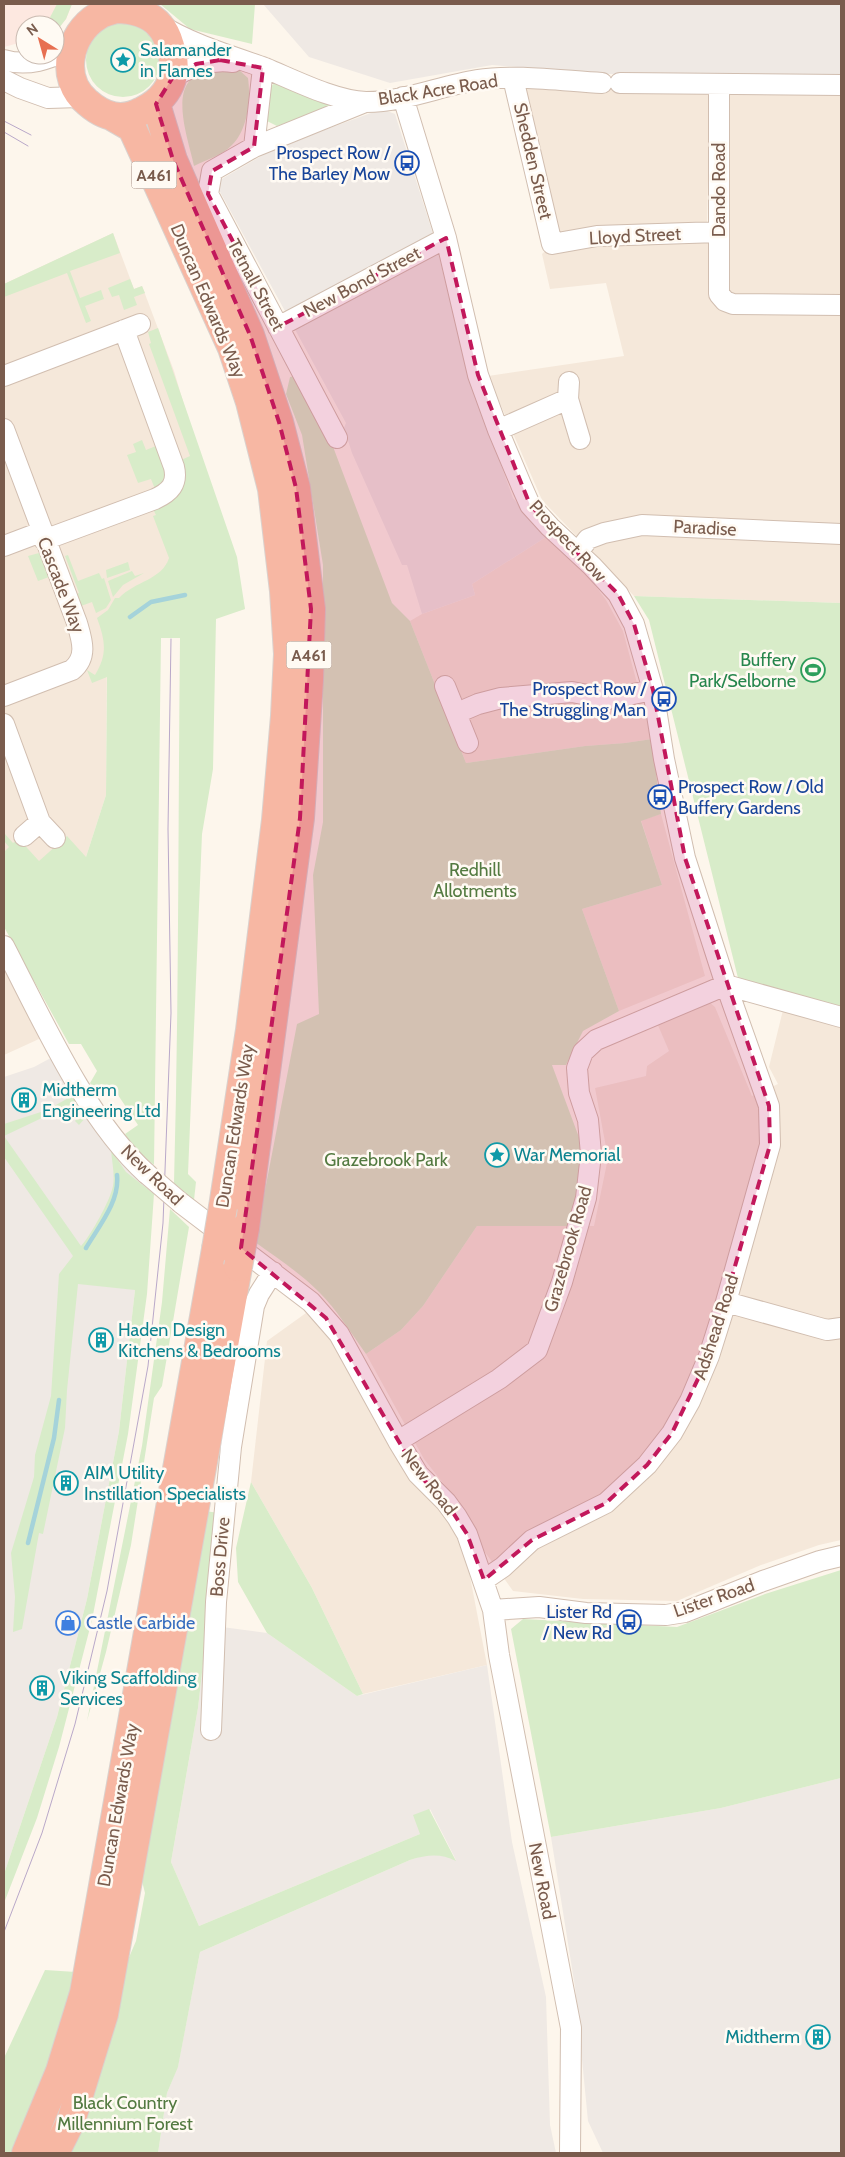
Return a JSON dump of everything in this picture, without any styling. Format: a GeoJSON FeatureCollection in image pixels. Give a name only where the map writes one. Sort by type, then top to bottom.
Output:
{"type":"FeatureCollection","features":[{"type":"Feature","properties":{"kind":"highway"},"geometry":{"type":"LineString","coordinates":[[81,27],[98,16],[116,9],[132,9],[152,16],[174,58],[173,77],[166,94],[156,104],[133,116],[113,117]]}},
{"type":"Feature","properties":{"kind":"highway","name":"A461"},"geometry":{"type":"LineString","coordinates":[[81,27],[69,72],[72,82],[80,97],[99,112],[113,117]]}},
{"type":"Feature","properties":{"kind":"highway","name":"Duncan Edwards Way"},"geometry":{"type":"LineString","coordinates":[[55,2153],[71,2121],[104,2014],[245,1228],[300,818],[309,680],[310,609],[296,488],[279,422],[250,335],[173,160],[156,104]]}},
{"type":"Feature","properties":{"kind":"highway","name":"Duncan Edwards Way"},"geometry":{"type":"LineString","coordinates":[[26,2153],[60,2071],[84,1993],[216,1249],[250,1030],[276,820],[288,654],[284,591],[272,489],[250,402],[232,348],[132,128],[113,117]]}},
{"type":"Feature","properties":{"kind":"street","name":"Black Acre Road"},"geometry":{"type":"LineString","coordinates":[[152,16],[182,38],[324,92],[365,102],[404,97],[478,80],[513,78],[611,83],[719,85],[841,84]]}},
{"type":"Feature","properties":{"kind":"street"},"geometry":{"type":"LineString","coordinates":[[4,60],[15,63],[44,60],[81,27]]}},
{"type":"Feature","properties":{"kind":"street","name":"Black Acre Road"},"geometry":{"type":"LineString","coordinates":[[173,77],[196,64],[220,60],[256,66]]}},
{"type":"Feature","properties":{"kind":"street"},"geometry":{"type":"LineString","coordinates":[[254,147],[256,66]]}},
{"type":"Feature","properties":{"kind":"street","name":"Shedden Street"},"geometry":{"type":"LineString","coordinates":[[513,78],[552,244]]}},
{"type":"Feature","properties":{"kind":"street"},"geometry":{"type":"LineString","coordinates":[[4,80],[48,98],[80,97]]}},
{"type":"Feature","properties":{"kind":"street","name":"Dando Road"},"geometry":{"type":"LineString","coordinates":[[719,85],[719,294],[724,301],[733,304],[841,305]]}},
{"type":"Feature","properties":{"kind":"street","name":"Prospect Row"},"geometry":{"type":"LineString","coordinates":[[404,97],[446,238],[478,375],[498,430],[530,505],[618,594],[634,624],[653,690],[664,759],[685,858],[726,985]]}},
{"type":"Feature","properties":{"kind":"street","name":"Tetnall Street"},"geometry":{"type":"LineString","coordinates":[[337,438],[208,194],[212,172],[254,147],[365,102]]}},
{"type":"Feature","properties":{"kind":"street","name":"Lloyd Street"},"geometry":{"type":"LineString","coordinates":[[552,244],[614,235],[719,232]]}},
{"type":"Feature","properties":{"kind":"street","name":"New Bond Street"},"geometry":{"type":"LineString","coordinates":[[278,327],[446,238]]}},
{"type":"Feature","properties":{"kind":"street"},"geometry":{"type":"LineString","coordinates":[[4,376],[132,327],[176,476],[172,487],[166,494],[155,499],[43,536],[4,546]]}},
{"type":"Feature","properties":{"kind":"street"},"geometry":{"type":"LineString","coordinates":[[498,430],[569,391],[580,439]]}},
{"type":"Feature","properties":{"kind":"street","name":"Cascade Way"},"geometry":{"type":"LineString","coordinates":[[4,429],[77,624],[84,651],[77,666],[72,670],[4,696]]}},
{"type":"Feature","properties":{"kind":"street","name":"Paradise"},"geometry":{"type":"LineString","coordinates":[[578,552],[588,539],[604,533],[642,525],[841,534]]}},
{"type":"Feature","properties":{"kind":"street"},"geometry":{"type":"LineString","coordinates":[[444,686],[457,713],[468,743]]}},
{"type":"Feature","properties":{"kind":"street"},"geometry":{"type":"LineString","coordinates":[[457,713],[478,704],[501,698],[572,692],[608,699],[653,690]]}},
{"type":"Feature","properties":{"kind":"street"},"geometry":{"type":"LineString","coordinates":[[4,724],[40,822],[55,838]]}},
{"type":"Feature","properties":{"kind":"street"},"geometry":{"type":"LineString","coordinates":[[24,836],[40,822]]}},
{"type":"Feature","properties":{"kind":"street","name":"New Road"},"geometry":{"type":"LineString","coordinates":[[4,946],[60,1053],[82,1091],[112,1135],[131,1159],[181,1203],[311,1302],[338,1334],[418,1474],[457,1517],[467,1534],[493,1610],[499,1656],[571,2028],[570,2153]]}},
{"type":"Feature","properties":{"kind":"street"},"geometry":{"type":"LineString","coordinates":[[726,985],[841,1017]]}},
{"type":"Feature","properties":{"kind":"street","name":"Adshead Road"},"geometry":{"type":"LineString","coordinates":[[484,1580],[503,1567],[532,1540],[606,1503],[647,1465],[672,1433],[690,1401],[709,1356],[770,1145],[769,1106],[726,985]]}},
{"type":"Feature","properties":{"kind":"street","name":"Grazebrook Road"},"geometry":{"type":"LineString","coordinates":[[398,1441],[499,1379],[537,1350],[562,1282],[586,1198],[592,1154],[588,1120],[579,1093],[577,1068],[583,1052],[596,1040],[726,985]]}},
{"type":"Feature","properties":{"kind":"street","name":"Boss Drive"},"geometry":{"type":"LineString","coordinates":[[211,1730],[216,1602],[231,1447],[254,1306],[273,1272]]}},
{"type":"Feature","properties":{"kind":"street"},"geometry":{"type":"LineString","coordinates":[[726,1302],[827,1330],[841,1328]]}},
{"type":"Feature","properties":{"kind":"street","name":"Lister Road"},"geometry":{"type":"LineString","coordinates":[[493,1610],[539,1607],[646,1616],[685,1612],[763,1581],[820,1561],[841,1556]]}},
{"type":"Feature","properties":{"kind":"highlighted area"},"geometry":{"type":"Polygon","coordinates":[[[220,60],[263,68],[254,147],[212,171],[208,194],[278,327],[446,238],[478,375],[530,505],[618,594],[634,624],[653,690],[685,858],[769,1106],[770,1145],[709,1356],[672,1433],[647,1465],[606,1503],[532,1540],[484,1580],[467,1534],[446,1502],[418,1474],[326,1318],[241,1248],[300,818],[311,609],[296,488],[279,422],[250,335],[173,160],[156,104],[173,77],[196,64],[220,60]]]}},
{"type":"Feature","properties":{"kind":"shaded area"},"geometry":{"type":"Polygon","coordinates":[[[4,4],[72,4],[65,20],[65,15],[15,15],[15,44],[4,47],[4,4]]]}},
{"type":"Feature","properties":{"kind":"shaded area"},"geometry":{"type":"Polygon","coordinates":[[[263,4],[841,4],[841,75],[607,74],[492,65],[390,83],[309,57],[263,4]]]}},
{"type":"Feature","properties":{"kind":"shaded area"},"geometry":{"type":"Polygon","coordinates":[[[522,86],[710,90],[707,226],[727,227],[730,91],[841,95],[841,603],[634,596],[542,500],[488,376],[624,356],[606,283],[550,289],[542,254],[557,239],[522,86]]]}},
{"type":"Feature","properties":{"kind":"shaded area"},"geometry":{"type":"Polygon","coordinates":[[[382,109],[395,114],[434,237],[471,383],[513,498],[546,537],[472,584],[475,595],[422,614],[407,565],[402,565],[352,453],[344,428],[346,423],[219,190],[220,180],[275,148],[382,109]]]}},
{"type":"Feature","properties":{"kind":"shaded area"},"geometry":{"type":"Polygon","coordinates":[[[113,233],[134,289],[142,286],[174,371],[245,609],[107,649],[106,795],[86,857],[4,896],[4,284],[113,233]]]}},
{"type":"Feature","properties":{"kind":"shaded area"},"geometry":{"type":"Polygon","coordinates":[[[546,537],[577,561],[606,600],[623,631],[652,739],[585,746],[466,763],[410,621],[422,614],[475,595],[472,584],[546,537]]]}},
{"type":"Feature","properties":{"kind":"shaded area"},"geometry":{"type":"Polygon","coordinates":[[[661,814],[705,976],[619,1011],[582,909],[662,885],[641,820],[661,814]]]}},
{"type":"Feature","properties":{"kind":"shaded area"},"geometry":{"type":"Polygon","coordinates":[[[15,967],[50,1034],[4,1055],[4,973],[15,967]]]}},
{"type":"Feature","properties":{"kind":"shaded area"},"geometry":{"type":"Polygon","coordinates":[[[707,1000],[715,1007],[752,1096],[778,1084],[769,1067],[783,1010],[841,1026],[841,1540],[819,1545],[761,1565],[677,1601],[583,1599],[513,1591],[482,1548],[475,1527],[464,1510],[424,1459],[366,1354],[401,1330],[423,1306],[477,1226],[594,1226],[608,1158],[595,1088],[646,1076],[647,1066],[669,1051],[657,1023],[707,1000]]]}},
{"type":"Feature","properties":{"kind":"shaded area"},"geometry":{"type":"Polygon","coordinates":[[[60,1053],[157,1182],[151,1192],[135,1290],[119,1431],[87,1599],[57,1717],[4,1874],[4,1077],[34,1067],[60,1053]]]}},
{"type":"Feature","properties":{"kind":"shaded area"},"geometry":{"type":"Polygon","coordinates":[[[306,1313],[329,1336],[344,1360],[398,1461],[444,1514],[454,1530],[467,1561],[487,1665],[363,1694],[312,1588],[251,1482],[267,1341],[306,1313]]]}},
{"type":"Feature","properties":{"kind":"shaded area"},"geometry":{"type":"Polygon","coordinates":[[[207,1625],[267,1633],[357,1696],[487,1665],[512,1842],[546,1997],[550,2125],[556,2153],[158,2153],[167,2093],[178,2066],[200,1952],[410,1860],[428,1854],[446,1856],[456,1860],[430,1809],[420,1834],[199,1926],[171,1862],[198,1708],[207,1625]]]}},
{"type":"Feature","properties":{"kind":"shaded area"},"geometry":{"type":"Polygon","coordinates":[[[841,1778],[841,2153],[603,2153],[588,2121],[575,1987],[551,1837],[721,1808],[841,1778]]]}},
{"type":"Feature","properties":{"kind":"green space"},"geometry":{"type":"Polygon","coordinates":[[[57,4],[72,4],[65,20],[65,15],[51,15],[57,4]]]}},
{"type":"Feature","properties":{"kind":"green space"},"geometry":{"type":"Polygon","coordinates":[[[160,4],[255,4],[252,44],[190,29],[160,4]]]}},
{"type":"Feature","properties":{"kind":"green space"},"geometry":{"type":"Polygon","coordinates":[[[123,23],[144,29],[154,39],[160,60],[154,81],[144,91],[123,97],[102,91],[92,81],[86,60],[92,39],[102,29],[123,23]]]}},
{"type":"Feature","properties":{"kind":"green space"},"geometry":{"type":"Polygon","coordinates":[[[238,69],[248,78],[249,86],[247,113],[242,131],[228,149],[194,166],[183,114],[185,88],[192,79],[203,73],[238,69]]]}},
{"type":"Feature","properties":{"kind":"green space"},"geometry":{"type":"Polygon","coordinates":[[[276,82],[333,102],[328,107],[314,114],[277,126],[265,120],[269,88],[276,82]]]}},
{"type":"Feature","properties":{"kind":"green space"},"geometry":{"type":"Polygon","coordinates":[[[113,233],[120,253],[70,271],[80,298],[101,290],[104,299],[85,306],[91,321],[86,323],[67,273],[4,297],[4,284],[113,233]]]}},
{"type":"Feature","properties":{"kind":"green space"},"geometry":{"type":"Polygon","coordinates":[[[130,279],[134,289],[142,286],[145,293],[134,297],[137,305],[124,310],[119,295],[112,297],[108,288],[130,279]]]}},
{"type":"Feature","properties":{"kind":"green space"},"geometry":{"type":"Polygon","coordinates":[[[158,328],[237,557],[245,609],[216,619],[213,769],[202,834],[188,1174],[196,1182],[194,1200],[174,1183],[178,978],[180,638],[161,638],[154,1165],[134,1148],[125,1134],[138,1125],[114,1089],[100,1098],[90,1083],[97,1071],[81,1044],[69,1044],[4,927],[4,852],[9,847],[4,841],[5,834],[13,843],[19,839],[39,861],[67,836],[86,857],[106,795],[107,677],[92,683],[87,670],[95,675],[102,660],[104,647],[97,618],[108,610],[115,598],[119,598],[125,592],[160,571],[169,558],[153,516],[156,515],[153,509],[179,461],[190,456],[149,344],[151,343],[148,332],[158,328]]]}},
{"type":"Feature","properties":{"kind":"green space"},"geometry":{"type":"Polygon","coordinates":[[[295,376],[332,444],[392,603],[410,621],[466,763],[585,746],[652,739],[661,814],[641,821],[662,885],[582,909],[619,1011],[583,1031],[566,1065],[552,1065],[583,1148],[572,1226],[477,1226],[423,1306],[401,1330],[366,1354],[326,1299],[296,1272],[255,1242],[297,1024],[319,1014],[313,875],[323,822],[323,565],[302,435],[286,394],[290,377],[295,376]]]}},
{"type":"Feature","properties":{"kind":"green space"},"geometry":{"type":"Polygon","coordinates":[[[142,440],[146,450],[156,446],[166,470],[165,480],[155,489],[151,479],[138,483],[127,455],[136,452],[133,444],[142,440]]]}},
{"type":"Feature","properties":{"kind":"green space"},"geometry":{"type":"Polygon","coordinates":[[[39,553],[49,577],[38,581],[28,556],[39,553]]]}},
{"type":"Feature","properties":{"kind":"green space"},"geometry":{"type":"Polygon","coordinates":[[[68,555],[78,581],[99,573],[102,579],[104,578],[111,600],[106,608],[96,613],[92,602],[81,606],[76,594],[79,593],[65,556],[68,555]]]}},
{"type":"Feature","properties":{"kind":"green space"},"geometry":{"type":"Polygon","coordinates":[[[128,562],[130,570],[107,578],[106,570],[128,562]]]}},
{"type":"Feature","properties":{"kind":"green space"},"geometry":{"type":"Polygon","coordinates":[[[132,571],[135,576],[144,573],[123,585],[113,597],[108,581],[132,571]]]}},
{"type":"Feature","properties":{"kind":"green space"},"geometry":{"type":"Polygon","coordinates":[[[634,596],[841,603],[841,1008],[738,978],[649,620],[634,596]]]}},
{"type":"Feature","properties":{"kind":"green space"},"geometry":{"type":"Polygon","coordinates":[[[72,1096],[87,1116],[79,1125],[75,1121],[79,1116],[67,1106],[4,1136],[4,1124],[47,1110],[72,1096]]]}},
{"type":"Feature","properties":{"kind":"green space"},"geometry":{"type":"Polygon","coordinates":[[[4,1136],[81,1246],[100,1218],[113,1186],[111,1150],[126,1172],[154,1194],[147,1294],[128,1434],[92,1620],[59,1747],[37,1818],[4,1903],[4,1874],[57,1717],[87,1599],[119,1431],[135,1290],[78,1284],[65,1428],[43,1534],[39,1533],[22,1629],[13,1632],[15,1597],[11,1553],[34,1477],[35,1455],[51,1396],[59,1274],[73,1256],[4,1157],[4,1136]]]}},
{"type":"Feature","properties":{"kind":"green space"},"geometry":{"type":"Polygon","coordinates":[[[170,1209],[189,1227],[162,1386],[154,1398],[131,1545],[106,1652],[87,1721],[142,1446],[162,1302],[170,1209]]]}},
{"type":"Feature","properties":{"kind":"green space"},"geometry":{"type":"Polygon","coordinates":[[[251,1482],[312,1588],[363,1694],[357,1696],[267,1633],[238,1582],[236,1548],[251,1482]]]}},
{"type":"Feature","properties":{"kind":"green space","name":"Black Country Millennium Forest"},"geometry":{"type":"Polygon","coordinates":[[[204,1511],[220,1513],[198,1708],[171,1862],[199,1926],[420,1834],[413,1815],[429,1809],[456,1861],[433,1856],[410,1860],[200,1952],[178,2067],[167,2093],[158,2153],[70,2153],[124,1969],[136,1941],[145,1893],[140,1873],[204,1511]]]}},
{"type":"Feature","properties":{"kind":"green space"},"geometry":{"type":"Polygon","coordinates":[[[841,1570],[841,1778],[721,1808],[551,1837],[511,1629],[523,1619],[677,1627],[765,1594],[841,1570]]]}},
{"type":"Feature","properties":{"kind":"green space","name":"Black Country Millennium Forest"},"geometry":{"type":"Polygon","coordinates":[[[45,1970],[76,1972],[57,2048],[18,2153],[4,2153],[4,2058],[45,1970]]]}},
{"type":"Feature","properties":{"kind":"waterway"},"geometry":{"type":"LineString","coordinates":[[130,617],[151,602],[185,595]]}},
{"type":"Feature","properties":{"kind":"waterway"},"geometry":{"type":"LineString","coordinates":[[86,1248],[112,1204],[117,1185],[117,1175]]}},
{"type":"Feature","properties":{"kind":"waterway"},"geometry":{"type":"LineString","coordinates":[[28,1543],[54,1438],[59,1400]]}},
{"type":"Feature","properties":{"kind":"tram line"},"geometry":{"type":"LineString","coordinates":[[4,121],[31,135]]}},
{"type":"Feature","properties":{"kind":"tram line"},"geometry":{"type":"LineString","coordinates":[[4,132],[28,146]]}},
{"type":"Feature","properties":{"kind":"tram line"},"geometry":{"type":"LineString","coordinates":[[4,1932],[42,1833],[75,1724],[107,1591],[148,1366],[163,1223],[171,1013],[168,829],[171,639]]}},
{"type":"Feature","properties":{"kind":"place","name":"Salamander in Flames"},"geometry":{"type":"Point","coordinates":[123,60]}},
{"type":"Feature","properties":{"kind":"place","name":"Prospect Row / The Barley Mow"},"geometry":{"type":"Point","coordinates":[407,163]}},
{"type":"Feature","properties":{"kind":"place","name":"Buffery Park/Selborne"},"geometry":{"type":"Point","coordinates":[813,670]}},
{"type":"Feature","properties":{"kind":"place","name":"Prospect Row / The Struggling Man"},"geometry":{"type":"Point","coordinates":[664,699]}},
{"type":"Feature","properties":{"kind":"place","name":"Prospect Row / Old Buffery Gardens"},"geometry":{"type":"Point","coordinates":[660,797]}},
{"type":"Feature","properties":{"kind":"place","name":"Midtherm Engineering Ltd"},"geometry":{"type":"Point","coordinates":[24,1100]}},
{"type":"Feature","properties":{"kind":"place","name":"War Memorial"},"geometry":{"type":"Point","coordinates":[497,1155]}},
{"type":"Feature","properties":{"kind":"place","name":"Haden Design Kitchens & Bedrooms"},"geometry":{"type":"Point","coordinates":[101,1340]}},
{"type":"Feature","properties":{"kind":"place","name":"AIM Utility Instillation Specialists"},"geometry":{"type":"Point","coordinates":[66,1483]}},
{"type":"Feature","properties":{"kind":"place","name":"Lister Rd / New Rd"},"geometry":{"type":"Point","coordinates":[629,1622]}},
{"type":"Feature","properties":{"kind":"place","name":"Castle Carbide"},"geometry":{"type":"Point","coordinates":[68,1623]}},
{"type":"Feature","properties":{"kind":"place","name":"Viking Scaffolding Services"},"geometry":{"type":"Point","coordinates":[42,1688]}},
{"type":"Feature","properties":{"kind":"place","name":"Midtherm"},"geometry":{"type":"Point","coordinates":[818,2037]}},
{"type":"Feature","properties":{"kind":"park label","name":"Redhill Allotments"},"geometry":{"type":"Point","coordinates":[475,880]}},
{"type":"Feature","properties":{"kind":"park label","name":"Grazebrook Park"},"geometry":{"type":"Point","coordinates":[386,1160]}}]}
